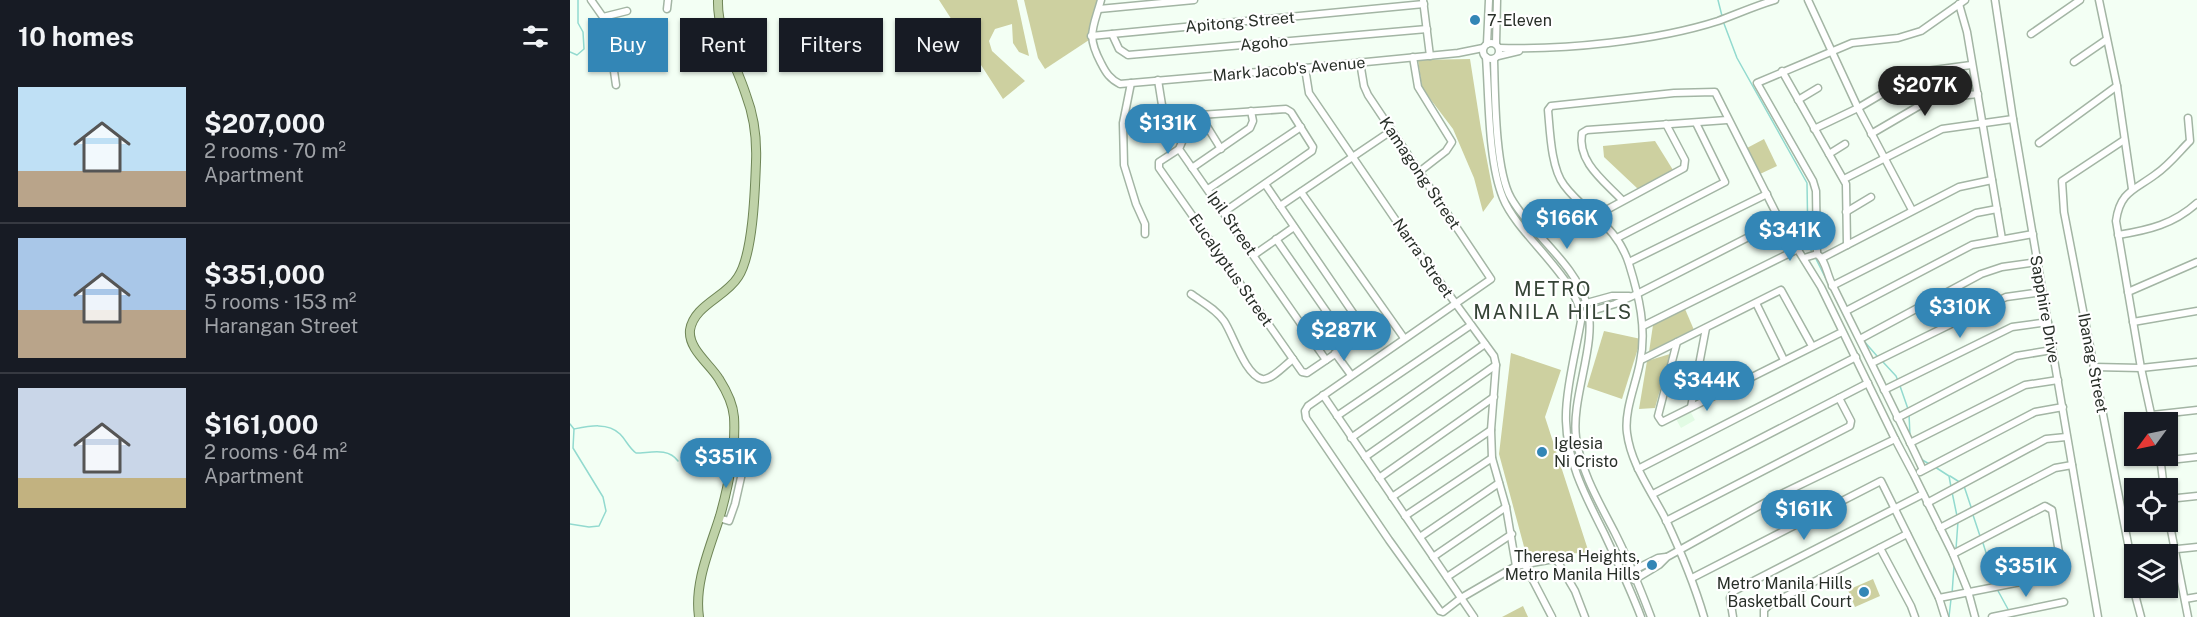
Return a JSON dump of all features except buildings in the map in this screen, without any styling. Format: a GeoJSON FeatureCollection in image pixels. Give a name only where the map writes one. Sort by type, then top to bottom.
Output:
{"type":"FeatureCollection","features":[{"type":"Feature","properties":{"kind":"main road"},"geometry":{"type":"LineString","coordinates":[[699,617],[699,590],[730,475],[734,416],[719,379],[694,346],[690,330],[694,319],[701,311],[734,284],[746,261],[756,160],[751,111],[721,27],[718,0]]}},
{"type":"Feature","properties":{"kind":"street"},"geometry":{"type":"LineString","coordinates":[[591,0],[603,17],[608,30],[616,85]]}},
{"type":"Feature","properties":{"kind":"street"},"geometry":{"type":"LineString","coordinates":[[667,9],[668,0]]}},
{"type":"Feature","properties":{"kind":"street"},"geometry":{"type":"LineString","coordinates":[[1091,36],[1101,0]]}},
{"type":"Feature","properties":{"kind":"street"},"geometry":{"type":"LineString","coordinates":[[1099,9],[1194,0]]}},
{"type":"Feature","properties":{"kind":"street"},"geometry":{"type":"LineString","coordinates":[[1489,0],[1485,51],[1494,163],[1501,192],[1508,209],[1583,304]]}},
{"type":"Feature","properties":{"kind":"street"},"geometry":{"type":"LineString","coordinates":[[1497,0],[1499,153],[1506,188],[1534,230],[1577,283],[1589,328],[1576,413],[1575,433],[1578,452],[1591,486],[1637,578],[1651,617]]}},
{"type":"Feature","properties":{"kind":"street"},"geometry":{"type":"LineString","coordinates":[[1485,51],[1496,57],[1529,49],[1651,36],[1717,21],[1774,0]]}},
{"type":"Feature","properties":{"kind":"street"},"geometry":{"type":"LineString","coordinates":[[1808,0],[1857,108],[1912,210]]}},
{"type":"Feature","properties":{"kind":"street","name":"Sapphire Drive"},"geometry":{"type":"LineString","coordinates":[[1995,0],[2013,119],[2063,407],[2066,437],[2098,617]]}},
{"type":"Feature","properties":{"kind":"street"},"geometry":{"type":"LineString","coordinates":[[2031,34],[2080,0]]}},
{"type":"Feature","properties":{"kind":"street"},"geometry":{"type":"LineString","coordinates":[[2099,0],[2117,86],[2132,189]]}},
{"type":"Feature","properties":{"kind":"street"},"geometry":{"type":"LineString","coordinates":[[1423,2],[1430,56]]}},
{"type":"Feature","properties":{"kind":"street","name":"Apitong Street"},"geometry":{"type":"LineString","coordinates":[[1091,36],[1423,2]]}},
{"type":"Feature","properties":{"kind":"street"},"geometry":{"type":"LineString","coordinates":[[1923,470],[1832,286],[1820,256],[1816,191],[1813,182],[1757,86],[1759,81],[1852,43],[1898,38],[1922,31],[1962,2],[2002,239]]}},
{"type":"Feature","properties":{"kind":"street"},"geometry":{"type":"LineString","coordinates":[[603,17],[627,11]]}},
{"type":"Feature","properties":{"kind":"street","name":"Agoho"},"geometry":{"type":"LineString","coordinates":[[1112,34],[1119,49],[1128,55],[1427,29]]}},
{"type":"Feature","properties":{"kind":"street","name":"Mark Jacob's Avenue"},"geometry":{"type":"LineString","coordinates":[[1091,36],[1093,48],[1104,69],[1120,84],[1485,51]]}},
{"type":"Feature","properties":{"kind":"street"},"geometry":{"type":"LineString","coordinates":[[2074,62],[2106,40]]}},
{"type":"Feature","properties":{"kind":"street"},"geometry":{"type":"LineString","coordinates":[[1485,51],[1497,46],[1529,49]]}},
{"type":"Feature","properties":{"kind":"street"},"geometry":{"type":"LineString","coordinates":[[1413,57],[1418,87],[1452,142],[1446,152],[1419,172]]}},
{"type":"Feature","properties":{"kind":"street","name":"Kamagong Street"},"geometry":{"type":"LineString","coordinates":[[1360,62],[1364,86],[1391,131],[1491,279],[1455,304]]}},
{"type":"Feature","properties":{"kind":"street"},"geometry":{"type":"LineString","coordinates":[[1814,129],[1857,108],[1919,72],[1971,65]]}},
{"type":"Feature","properties":{"kind":"street","name":"Narra Street"},"geometry":{"type":"LineString","coordinates":[[1305,68],[1309,93],[1455,304],[1494,356],[1496,365]]}},
{"type":"Feature","properties":{"kind":"street"},"geometry":{"type":"LineString","coordinates":[[1782,71],[1846,184],[1847,245]]}},
{"type":"Feature","properties":{"kind":"street","name":"Ipil Street"},"geometry":{"type":"LineString","coordinates":[[1158,80],[1162,105],[1182,142],[1179,149],[1326,360]]}},
{"type":"Feature","properties":{"kind":"street"},"geometry":{"type":"LineString","coordinates":[[1131,83],[1123,123],[1124,165],[1145,224],[1145,234]]}},
{"type":"Feature","properties":{"kind":"street"},"geometry":{"type":"LineString","coordinates":[[2039,144],[2117,86]]}},
{"type":"Feature","properties":{"kind":"street"},"geometry":{"type":"LineString","coordinates":[[1798,100],[1818,88]]}},
{"type":"Feature","properties":{"kind":"street"},"geometry":{"type":"LineString","coordinates":[[1704,617],[1692,578],[1680,550],[1630,449],[1627,428],[1641,360],[1643,326],[1629,262],[1617,238],[1597,215],[1563,184],[1556,170],[1548,110],[1551,106],[1713,91],[1780,221],[1821,287],[1856,357],[1953,554],[1968,591],[1975,617]]}},
{"type":"Feature","properties":{"kind":"street"},"geometry":{"type":"LineString","coordinates":[[1871,134],[1931,99],[1978,94]]}},
{"type":"Feature","properties":{"kind":"street"},"geometry":{"type":"LineString","coordinates":[[1175,128],[1200,115],[1286,109],[1301,127],[1313,147],[1312,151],[1224,212]]}},
{"type":"Feature","properties":{"kind":"street"},"geometry":{"type":"LineString","coordinates":[[1192,168],[1252,126],[1251,111]]}},
{"type":"Feature","properties":{"kind":"street"},"geometry":{"type":"LineString","coordinates":[[1200,115],[1221,149]]}},
{"type":"Feature","properties":{"kind":"street"},"geometry":{"type":"LineString","coordinates":[[2151,412],[2141,368],[2116,221],[2118,207],[2132,189],[2158,173],[2193,141],[2188,118]]}},
{"type":"Feature","properties":{"kind":"street"},"geometry":{"type":"LineString","coordinates":[[1844,179],[1942,129],[2013,119]]}},
{"type":"Feature","properties":{"kind":"street"},"geometry":{"type":"LineString","coordinates":[[1622,200],[1586,162],[1582,133],[1587,130],[1727,120]]}},
{"type":"Feature","properties":{"kind":"street"},"geometry":{"type":"LineString","coordinates":[[1617,238],[1725,182],[1696,123]]}},
{"type":"Feature","properties":{"kind":"street"},"geometry":{"type":"LineString","coordinates":[[1597,215],[1684,168],[1685,160],[1666,124]]}},
{"type":"Feature","properties":{"kind":"street"},"geometry":{"type":"LineString","coordinates":[[1208,189],[1301,127]]}},
{"type":"Feature","properties":{"kind":"street"},"geometry":{"type":"LineString","coordinates":[[1280,206],[1391,131]]}},
{"type":"Feature","properties":{"kind":"street","name":"Ibanag Street"},"geometry":{"type":"LineString","coordinates":[[2124,140],[2062,181],[2061,186],[2064,212],[2128,544]]}},
{"type":"Feature","properties":{"kind":"street"},"geometry":{"type":"LineString","coordinates":[[1829,154],[1845,144]]}},
{"type":"Feature","properties":{"kind":"street","name":"Eucalyptus Street"},"geometry":{"type":"LineString","coordinates":[[1179,149],[1158,164],[1159,168],[1293,359]]}},
{"type":"Feature","properties":{"kind":"street"},"geometry":{"type":"LineString","coordinates":[[1804,258],[1823,256],[1959,187],[1992,180]]}},
{"type":"Feature","properties":{"kind":"street"},"geometry":{"type":"LineString","coordinates":[[1191,294],[1223,319],[1238,352],[1256,376],[1261,379],[1267,378],[1293,359],[1305,373],[1349,344],[1364,331],[1265,184]]}},
{"type":"Feature","properties":{"kind":"street"},"geometry":{"type":"LineString","coordinates":[[1301,192],[1404,338]]}},
{"type":"Feature","properties":{"kind":"street"},"geometry":{"type":"LineString","coordinates":[[1629,262],[1767,194]]}},
{"type":"Feature","properties":{"kind":"street"},"geometry":{"type":"LineString","coordinates":[[1846,212],[1871,197]]}},
{"type":"Feature","properties":{"kind":"street"},"geometry":{"type":"LineString","coordinates":[[2118,235],[2151,230],[2172,222],[2197,203]]}},
{"type":"Feature","properties":{"kind":"street"},"geometry":{"type":"LineString","coordinates":[[1832,286],[1976,213],[1997,209]]}},
{"type":"Feature","properties":{"kind":"street"},"geometry":{"type":"LineString","coordinates":[[1585,313],[1616,304],[1780,221]]}},
{"type":"Feature","properties":{"kind":"street"},"geometry":{"type":"LineString","coordinates":[[1254,255],[1294,227]]}},
{"type":"Feature","properties":{"kind":"street"},"geometry":{"type":"LineString","coordinates":[[1846,311],[1972,245],[2033,234]]}},
{"type":"Feature","properties":{"kind":"street"},"geometry":{"type":"LineString","coordinates":[[1276,239],[1349,344]]}},
{"type":"Feature","properties":{"kind":"street"},"geometry":{"type":"LineString","coordinates":[[1643,326],[1796,250]]}},
{"type":"Feature","properties":{"kind":"street"},"geometry":{"type":"LineString","coordinates":[[1860,339],[1981,274],[2002,267],[2037,262]]}},
{"type":"Feature","properties":{"kind":"street"},"geometry":{"type":"LineString","coordinates":[[2128,292],[2197,262]]}},
{"type":"Feature","properties":{"kind":"street"},"geometry":{"type":"LineString","coordinates":[[1641,360],[1781,290],[1812,346]]}},
{"type":"Feature","properties":{"kind":"street"},"geometry":{"type":"LineString","coordinates":[[1872,363],[2006,297],[2042,292]]}},
{"type":"Feature","properties":{"kind":"street"},"geometry":{"type":"LineString","coordinates":[[1583,304],[1612,296],[1630,297]]}},
{"type":"Feature","properties":{"kind":"street"},"geometry":{"type":"LineString","coordinates":[[1756,303],[1784,360]]}},
{"type":"Feature","properties":{"kind":"street"},"geometry":{"type":"LineString","coordinates":[[1455,304],[1308,406],[1305,411],[1306,418],[1440,611],[1443,612],[1461,598],[1516,566],[1554,559],[1575,591],[1585,617]]}},
{"type":"Feature","properties":{"kind":"street"},"geometry":{"type":"LineString","coordinates":[[2133,322],[2197,311]]}},
{"type":"Feature","properties":{"kind":"street"},"geometry":{"type":"LineString","coordinates":[[1585,313],[1566,416],[1568,446],[1580,484],[1628,582],[1641,617]]}},
{"type":"Feature","properties":{"kind":"street"},"geometry":{"type":"LineString","coordinates":[[1884,390],[2012,327],[2048,322]]}},
{"type":"Feature","properties":{"kind":"street"},"geometry":{"type":"LineString","coordinates":[[1337,416],[1471,325]]}},
{"type":"Feature","properties":{"kind":"street"},"geometry":{"type":"LineString","coordinates":[[1691,407],[1706,328]]}},
{"type":"Feature","properties":{"kind":"street"},"geometry":{"type":"LineString","coordinates":[[1677,342],[1658,418],[1664,422],[1842,332]]}},
{"type":"Feature","properties":{"kind":"street"},"geometry":{"type":"LineString","coordinates":[[1351,438],[1485,344]]}},
{"type":"Feature","properties":{"kind":"street"},"geometry":{"type":"LineString","coordinates":[[1897,418],[2016,356],[2052,350]]}},
{"type":"Feature","properties":{"kind":"street"},"geometry":{"type":"LineString","coordinates":[[1335,353],[1351,375]]}},
{"type":"Feature","properties":{"kind":"street"},"geometry":{"type":"LineString","coordinates":[[1638,469],[1856,357]]}},
{"type":"Feature","properties":{"kind":"street"},"geometry":{"type":"LineString","coordinates":[[2094,368],[2141,368],[2197,362]]}},
{"type":"Feature","properties":{"kind":"street"},"geometry":{"type":"LineString","coordinates":[[1496,365],[1491,430],[1492,458],[1506,507],[1516,566]]}},
{"type":"Feature","properties":{"kind":"street"},"geometry":{"type":"LineString","coordinates":[[1365,458],[1496,365]]}},
{"type":"Feature","properties":{"kind":"street"},"geometry":{"type":"LineString","coordinates":[[1910,443],[2025,385],[2058,380]]}},
{"type":"Feature","properties":{"kind":"street"},"geometry":{"type":"LineString","coordinates":[[1653,495],[1868,383]]}},
{"type":"Feature","properties":{"kind":"street"},"geometry":{"type":"LineString","coordinates":[[1323,396],[1474,617]]}},
{"type":"Feature","properties":{"kind":"street"},"geometry":{"type":"LineString","coordinates":[[1379,478],[1494,397]]}},
{"type":"Feature","properties":{"kind":"street"},"geometry":{"type":"LineString","coordinates":[[1666,521],[1850,426],[1851,421],[1839,398]]}},
{"type":"Feature","properties":{"kind":"street"},"geometry":{"type":"LineString","coordinates":[[1914,475],[2035,412],[2063,407]]}},
{"type":"Feature","properties":{"kind":"street"},"geometry":{"type":"LineString","coordinates":[[2178,412],[2197,410]]}},
{"type":"Feature","properties":{"kind":"street"},"geometry":{"type":"LineString","coordinates":[[1392,497],[1491,430]]}},
{"type":"Feature","properties":{"kind":"street"},"geometry":{"type":"LineString","coordinates":[[1927,503],[2046,439],[2066,437]]}},
{"type":"Feature","properties":{"kind":"street"},"geometry":{"type":"LineString","coordinates":[[1628,582],[1659,565],[1667,557],[1777,496],[1895,439]]}},
{"type":"Feature","properties":{"kind":"street"},"geometry":{"type":"LineString","coordinates":[[2178,458],[2197,457]]}},
{"type":"Feature","properties":{"kind":"street"},"geometry":{"type":"LineString","coordinates":[[1405,516],[1492,458]]}},
{"type":"Feature","properties":{"kind":"street"},"geometry":{"type":"LineString","coordinates":[[1940,528],[2055,468],[2072,465]]}},
{"type":"Feature","properties":{"kind":"street"},"geometry":{"type":"LineString","coordinates":[[719,518],[729,521],[742,473]]}},
{"type":"Feature","properties":{"kind":"street"},"geometry":{"type":"LineString","coordinates":[[1692,578],[1881,481],[1939,598],[1945,617]]}},
{"type":"Feature","properties":{"kind":"street"},"geometry":{"type":"LineString","coordinates":[[1420,537],[1499,483]]}},
{"type":"Feature","properties":{"kind":"street"},"geometry":{"type":"LineString","coordinates":[[1733,617],[1730,598],[1734,591],[1893,507],[1923,494]]}},
{"type":"Feature","properties":{"kind":"street"},"geometry":{"type":"LineString","coordinates":[[2178,497],[2197,496]]}},
{"type":"Feature","properties":{"kind":"street"},"geometry":{"type":"LineString","coordinates":[[1939,598],[2056,575],[2061,565],[2052,510],[2045,506],[1953,554]]}},
{"type":"Feature","properties":{"kind":"street"},"geometry":{"type":"LineString","coordinates":[[1433,557],[1506,507]]}},
{"type":"Feature","properties":{"kind":"street"},"geometry":{"type":"LineString","coordinates":[[1447,577],[1512,534]]}},
{"type":"Feature","properties":{"kind":"street"},"geometry":{"type":"LineString","coordinates":[[1764,617],[1764,610],[1769,605],[1907,534]]}},
{"type":"Feature","properties":{"kind":"street"},"geometry":{"type":"LineString","coordinates":[[2178,549],[2197,547]]}},
{"type":"Feature","properties":{"kind":"street"},"geometry":{"type":"LineString","coordinates":[[1880,548],[1915,617]]}},
{"type":"Feature","properties":{"kind":"street"},"geometry":{"type":"LineString","coordinates":[[1624,575],[1658,558],[1667,557]]}},
{"type":"Feature","properties":{"kind":"street"},"geometry":{"type":"LineString","coordinates":[[1525,564],[1552,617]]}},
{"type":"Feature","properties":{"kind":"street"},"geometry":{"type":"LineString","coordinates":[[2178,570],[2188,617]]}},
{"type":"Feature","properties":{"kind":"street"},"geometry":{"type":"LineString","coordinates":[[2185,599],[2197,597]]}},
{"type":"Feature","properties":{"kind":"street","name":"Ibanag Street"},"geometry":{"type":"LineString","coordinates":[[2136,598],[2141,617]]}},
{"type":"Feature","properties":{"kind":"street"},"geometry":{"type":"LineString","coordinates":[[1992,617],[2064,602]]}},
{"type":"Feature","properties":{"kind":"shaded area"},"geometry":{"type":"Polygon","coordinates":[[[1690,411],[1695,420],[1681,428],[1676,419],[1690,411]]]}},
{"type":"Feature","properties":{"kind":"green space"},"geometry":{"type":"Polygon","coordinates":[[[939,0],[1017,0],[1029,56],[1019,52],[1013,43],[1012,24],[995,29],[989,41],[992,51],[1025,81],[1003,99],[981,65],[981,18],[951,18],[939,0]]]}},
{"type":"Feature","properties":{"kind":"green space"},"geometry":{"type":"Polygon","coordinates":[[[1024,0],[1098,0],[1089,40],[1045,69],[1038,58],[1024,0]]]}},
{"type":"Feature","properties":{"kind":"green space"},"geometry":{"type":"Polygon","coordinates":[[[1470,59],[1494,197],[1483,212],[1474,178],[1453,129],[1422,88],[1418,60],[1470,59]]]}},
{"type":"Feature","properties":{"kind":"green space"},"geometry":{"type":"Polygon","coordinates":[[[1764,139],[1777,166],[1760,174],[1747,148],[1764,139]]]}},
{"type":"Feature","properties":{"kind":"green space"},"geometry":{"type":"Polygon","coordinates":[[[1655,141],[1673,170],[1638,189],[1604,157],[1603,146],[1655,141]]]}},
{"type":"Feature","properties":{"kind":"green space"},"geometry":{"type":"Polygon","coordinates":[[[1685,309],[1694,330],[1649,352],[1653,325],[1685,309]]]}},
{"type":"Feature","properties":{"kind":"green space"},"geometry":{"type":"Polygon","coordinates":[[[1604,331],[1641,339],[1622,399],[1587,387],[1604,331]]]}},
{"type":"Feature","properties":{"kind":"green space"},"geometry":{"type":"Polygon","coordinates":[[[1511,353],[1561,370],[1545,417],[1589,553],[1526,554],[1499,454],[1511,353]]]}},
{"type":"Feature","properties":{"kind":"green space"},"geometry":{"type":"Polygon","coordinates":[[[1670,354],[1655,408],[1639,409],[1647,361],[1670,354]]]}},
{"type":"Feature","properties":{"kind":"green space","name":"Metro Manila Hills Basketball Court"},"geometry":{"type":"Polygon","coordinates":[[[1873,579],[1880,596],[1855,607],[1848,590],[1873,579]]]}},
{"type":"Feature","properties":{"kind":"green space"},"geometry":{"type":"Polygon","coordinates":[[[1523,606],[1528,617],[1502,617],[1523,606]]]}},
{"type":"Feature","properties":{"kind":"waterway"},"geometry":{"type":"LineString","coordinates":[[570,52],[577,55],[584,49],[583,32],[578,23],[578,0]]}},
{"type":"Feature","properties":{"kind":"waterway"},"geometry":{"type":"LineString","coordinates":[[1718,0],[1722,16]]}},
{"type":"Feature","properties":{"kind":"waterway"},"geometry":{"type":"LineString","coordinates":[[1723,21],[1737,58],[1807,183],[1808,245],[1812,252]]}},
{"type":"Feature","properties":{"kind":"waterway"},"geometry":{"type":"LineString","coordinates":[[1815,257],[1826,279]]}},
{"type":"Feature","properties":{"kind":"waterway"},"geometry":{"type":"LineString","coordinates":[[1863,340],[1877,356]]}},
{"type":"Feature","properties":{"kind":"waterway"},"geometry":{"type":"LineString","coordinates":[[1883,362],[1898,381]]}},
{"type":"Feature","properties":{"kind":"waterway"},"geometry":{"type":"LineString","coordinates":[[1900,386],[1908,409]]}},
{"type":"Feature","properties":{"kind":"waterway"},"geometry":{"type":"LineString","coordinates":[[1909,414],[1910,436]]}},
{"type":"Feature","properties":{"kind":"waterway"},"geometry":{"type":"LineString","coordinates":[[570,424],[574,429],[598,426],[610,428],[620,434],[636,453],[664,452],[678,461]]}},
{"type":"Feature","properties":{"kind":"waterway"},"geometry":{"type":"LineString","coordinates":[[570,524],[599,526],[606,511],[603,497],[573,448],[574,429]]}},
{"type":"Feature","properties":{"kind":"waterway"},"geometry":{"type":"LineString","coordinates":[[1919,458],[1931,465]]}},
{"type":"Feature","properties":{"kind":"waterway"},"geometry":{"type":"LineString","coordinates":[[1935,467],[1949,476],[1951,487]]}},
{"type":"Feature","properties":{"kind":"waterway"},"geometry":{"type":"LineString","coordinates":[[1950,476],[1961,483]]}},
{"type":"Feature","properties":{"kind":"waterway"},"geometry":{"type":"LineString","coordinates":[[1964,486],[1972,510]]}},
{"type":"Feature","properties":{"kind":"waterway"},"geometry":{"type":"LineString","coordinates":[[1952,492],[1957,516]]}},
{"type":"Feature","properties":{"kind":"waterway"},"geometry":{"type":"LineString","coordinates":[[1973,515],[1980,536]]}},
{"type":"Feature","properties":{"kind":"waterway"},"geometry":{"type":"LineString","coordinates":[[1956,549],[1958,521]]}},
{"type":"Feature","properties":{"kind":"waterway"},"geometry":{"type":"LineString","coordinates":[[1982,540],[1996,584]]}},
{"type":"Feature","properties":{"kind":"waterway"},"geometry":{"type":"LineString","coordinates":[[1952,594],[1954,566]]}},
{"type":"Feature","properties":{"kind":"waterway"},"geometry":{"type":"LineString","coordinates":[[1997,589],[2009,611]]}},
{"type":"Feature","properties":{"kind":"waterway"},"geometry":{"type":"LineString","coordinates":[[1949,617],[1951,599]]}},
{"type":"Feature","properties":{"kind":"place","name":"7-Eleven"},"geometry":{"type":"Point","coordinates":[1475,20]}},
{"type":"Feature","properties":{"kind":"place","name":"Iglesia Ni Cristo"},"geometry":{"type":"Point","coordinates":[1542,452]}},
{"type":"Feature","properties":{"kind":"place","name":"Theresa Heights, Metro Manila Hills"},"geometry":{"type":"Point","coordinates":[1652,565]}},
{"type":"Feature","properties":{"kind":"place","name":"Metro Manila Hills Basketball Court"},"geometry":{"type":"Point","coordinates":[1864,592]}},
{"type":"Feature","properties":{"kind":"district","name":"METRO MANILA HILLS"},"geometry":{"type":"Point","coordinates":[1553,300]}}]}
